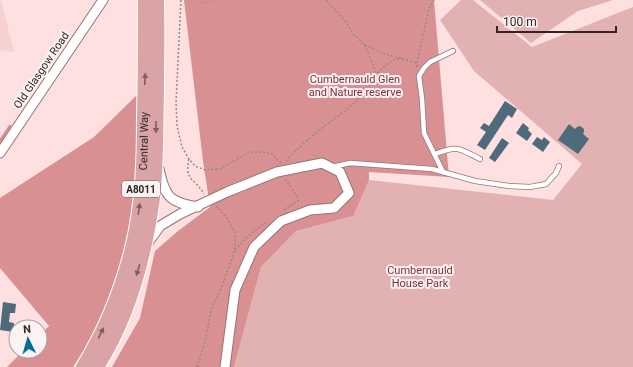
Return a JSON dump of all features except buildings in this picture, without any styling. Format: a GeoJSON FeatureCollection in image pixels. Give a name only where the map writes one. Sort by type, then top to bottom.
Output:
{"type":"FeatureCollection","features":[{"type":"Feature","properties":{"kind":"main road","name":"Central Way"},"geometry":{"type":"LineString","coordinates":[[83,367],[106,323],[124,278],[133,245],[137,222],[141,195],[143,162],[146,76],[145,0]]}},
{"type":"Feature","properties":{"kind":"main road","name":"Central Way"},"geometry":{"type":"LineString","coordinates":[[97,367],[111,342],[126,305],[144,249],[153,197],[156,152],[158,32],[157,0]]}},
{"type":"Feature","properties":{"kind":"main road"},"geometry":{"type":"LineString","coordinates":[[158,32],[160,0]]}},
{"type":"Feature","properties":{"kind":"street","name":"Old Glasgow Road"},"geometry":{"type":"LineString","coordinates":[[0,153],[103,0]]}},
{"type":"Feature","properties":{"kind":"street"},"geometry":{"type":"LineString","coordinates":[[156,152],[163,187],[170,197],[182,204],[198,207]]}},
{"type":"Feature","properties":{"kind":"street"},"geometry":{"type":"LineString","coordinates":[[144,249],[160,226],[180,214],[209,202],[227,192],[280,171],[322,163],[340,172],[349,192],[334,208],[310,210],[281,221],[254,247],[235,290],[225,367]]}},
{"type":"Feature","properties":{"kind":"lane"},"geometry":{"type":"LineString","coordinates":[[443,172],[424,133],[419,76],[430,62],[453,51]]}},
{"type":"Feature","properties":{"kind":"lane"},"geometry":{"type":"LineString","coordinates":[[435,154],[449,149],[459,148],[480,159]]}},
{"type":"Feature","properties":{"kind":"lane"},"geometry":{"type":"LineString","coordinates":[[330,167],[350,163],[432,169],[475,181],[509,186],[530,187],[546,184],[556,173],[559,166]]}},
{"type":"Feature","properties":{"kind":"path"},"geometry":{"type":"LineString","coordinates":[[181,0],[176,102],[178,126],[182,147],[189,159],[195,166],[205,170],[220,169],[252,152],[272,154],[283,166],[305,143],[360,98],[377,73],[393,59],[402,58]]}},
{"type":"Feature","properties":{"kind":"path"},"geometry":{"type":"LineString","coordinates":[[326,0],[345,20],[354,35],[365,45],[382,53],[417,63]]}},
{"type":"Feature","properties":{"kind":"path"},"geometry":{"type":"LineString","coordinates":[[419,76],[417,63],[428,9],[434,0]]}},
{"type":"Feature","properties":{"kind":"path"},"geometry":{"type":"LineString","coordinates":[[365,45],[377,73]]}},
{"type":"Feature","properties":{"kind":"path"},"geometry":{"type":"LineString","coordinates":[[189,159],[187,168],[188,176],[200,187],[209,202],[227,218],[235,232],[235,250],[223,284],[211,310],[205,342],[197,367]]}},
{"type":"Feature","properties":{"kind":"path"},"geometry":{"type":"LineString","coordinates":[[280,171],[297,196]]}},
{"type":"Feature","properties":{"kind":"shaded area"},"geometry":{"type":"Polygon","coordinates":[[[1,0],[14,52],[0,50],[1,0]]]}},
{"type":"Feature","properties":{"kind":"green space","name":"Cumbernauld Glen and Nature reserve"},"geometry":{"type":"Polygon","coordinates":[[[184,0],[434,0],[449,177],[369,172],[369,180],[353,216],[296,231],[261,267],[234,367],[112,367],[140,318],[155,251],[178,231],[210,207],[203,161],[184,0]]]}},
{"type":"Feature","properties":{"kind":"green space","name":"Cumbernauld House Park"},"geometry":{"type":"Polygon","coordinates":[[[461,0],[473,0],[532,47],[633,7],[633,367],[234,367],[261,267],[296,231],[352,216],[369,180],[553,200],[582,164],[474,71],[440,20],[461,0]]]}},
{"type":"Feature","properties":{"kind":"green space"},"geometry":{"type":"Polygon","coordinates":[[[480,0],[613,0],[578,11],[531,43],[480,0]]]}},
{"type":"Feature","properties":{"kind":"green space"},"geometry":{"type":"Polygon","coordinates":[[[138,94],[139,174],[128,241],[97,332],[73,367],[7,367],[15,359],[48,359],[49,326],[48,319],[43,319],[0,268],[0,198],[94,137],[138,94]]]}},
{"type":"Feature","properties":{"kind":"waterway"},"geometry":{"type":"LineString","coordinates":[[202,3],[212,0]]}},
{"type":"Feature","properties":{"kind":"waterway"},"geometry":{"type":"LineString","coordinates":[[0,141],[10,126]]}}]}
